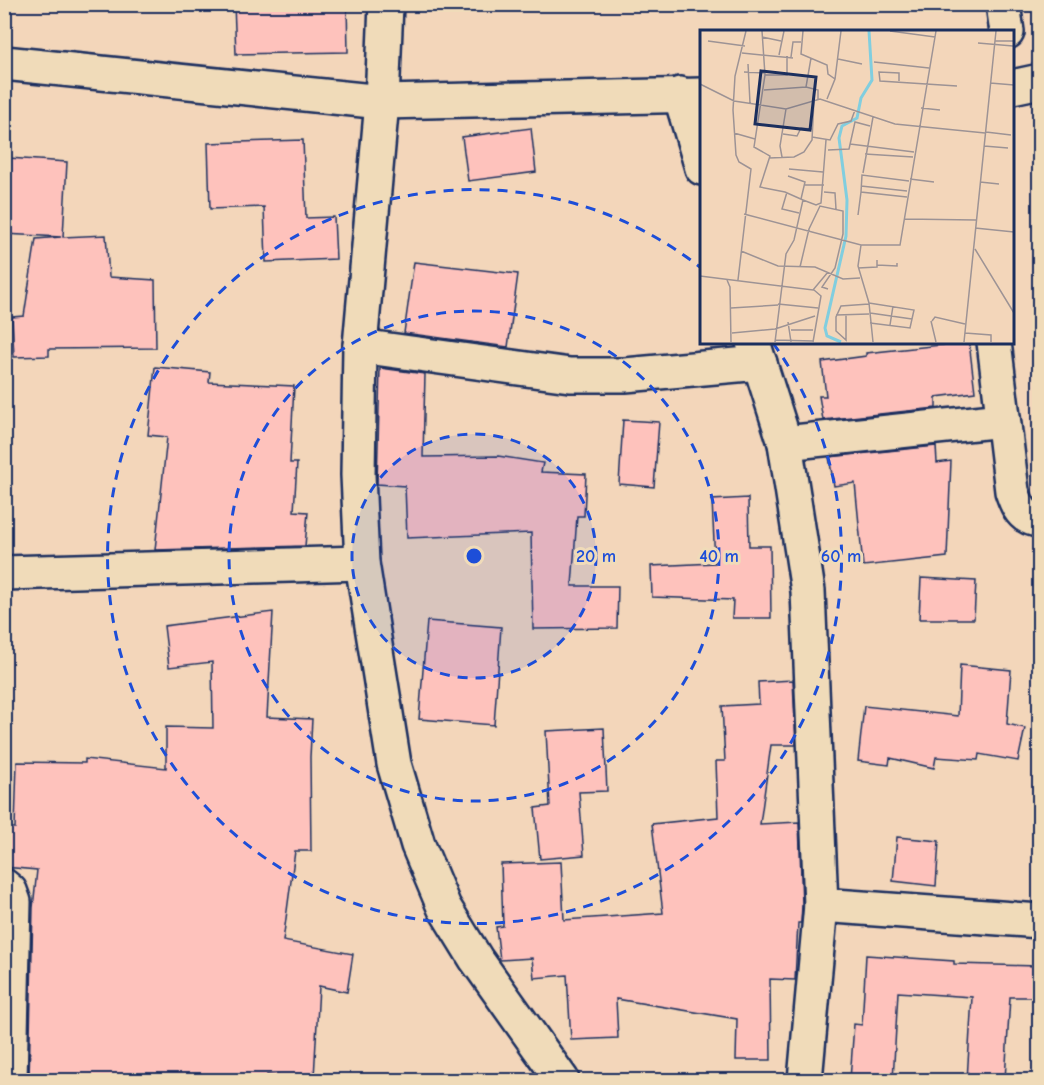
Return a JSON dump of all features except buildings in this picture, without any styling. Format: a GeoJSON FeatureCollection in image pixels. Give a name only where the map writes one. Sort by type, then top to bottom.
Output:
{"type":"FeatureCollection","features":[{"type":"Feature","properties":{"kind":"street"},"geometry":{"type":"LineString","coordinates":[[386,4],[382,102],[360,346],[357,475],[362,563],[394,764],[418,845],[449,915],[476,959],[562,1080]]}},
{"type":"Feature","properties":{"kind":"street"},"geometry":{"type":"LineString","coordinates":[[1004,4],[1007,30]]}},
{"type":"Feature","properties":{"kind":"street"},"geometry":{"type":"LineString","coordinates":[[4,63],[382,102],[691,95],[700,155]]}},
{"type":"Feature","properties":{"kind":"street"},"geometry":{"type":"LineString","coordinates":[[1014,87],[1040,81]]}},
{"type":"Feature","properties":{"kind":"street"},"geometry":{"type":"LineString","coordinates":[[994,344],[1012,491],[1021,512],[1035,520],[1040,520]]}},
{"type":"Feature","properties":{"kind":"street"},"geometry":{"type":"LineString","coordinates":[[360,346],[570,375],[626,375],[757,352],[785,442],[808,591],[821,905],[805,1080]]}},
{"type":"Feature","properties":{"kind":"street"},"geometry":{"type":"LineString","coordinates":[[785,442],[1003,420]]}},
{"type":"Feature","properties":{"kind":"street"},"geometry":{"type":"LineString","coordinates":[[4,573],[362,563]]}},
{"type":"Feature","properties":{"kind":"street"},"geometry":{"type":"LineString","coordinates":[[4,886],[10,891],[14,902],[10,1080]]}},
{"type":"Feature","properties":{"kind":"street"},"geometry":{"type":"LineString","coordinates":[[821,905],[1040,921]]}}]}
